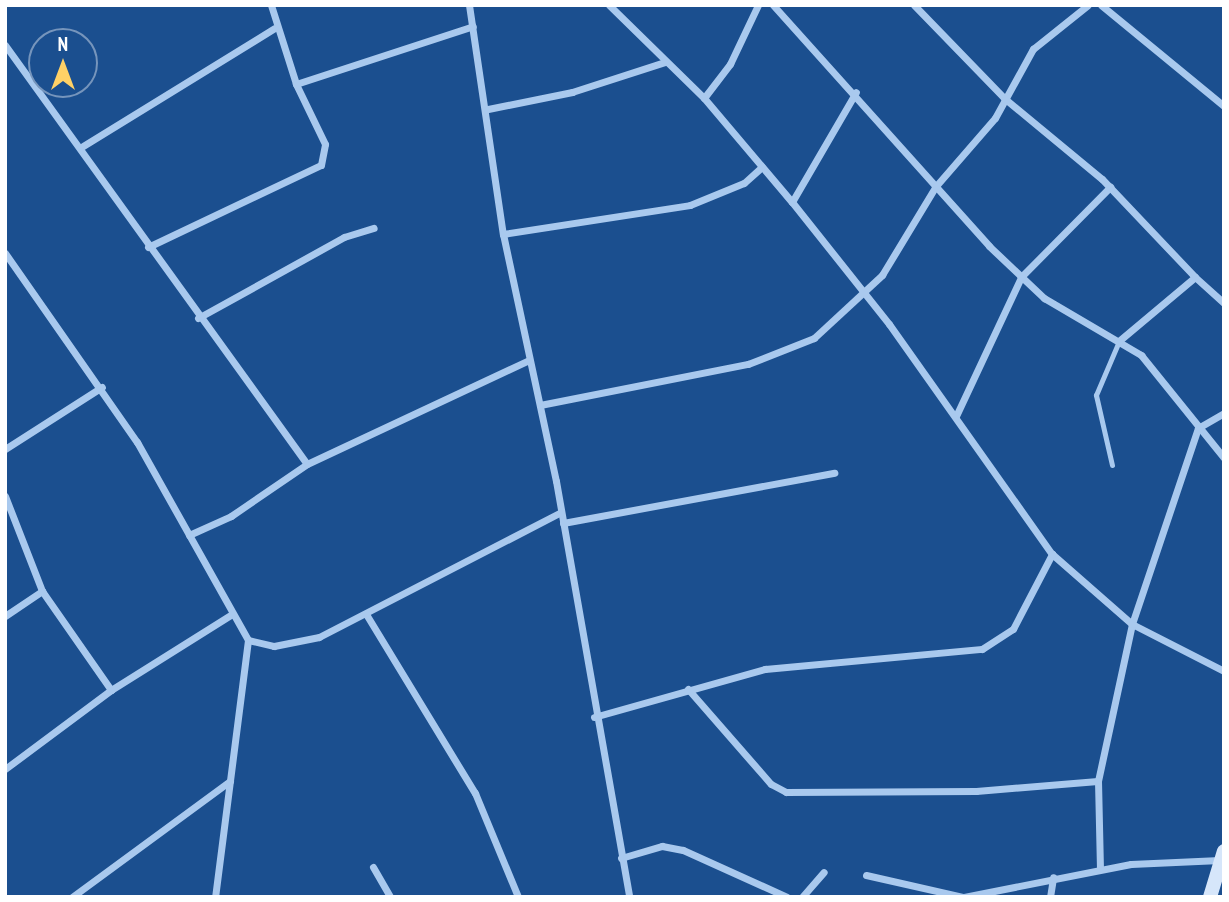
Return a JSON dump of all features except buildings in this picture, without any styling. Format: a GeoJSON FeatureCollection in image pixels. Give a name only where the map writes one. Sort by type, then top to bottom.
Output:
{"type":"FeatureCollection","features":[{"type":"Feature","properties":{"kind":"street"},"geometry":{"type":"LineString","coordinates":[[148,247],[321,165],[325,144],[296,84],[275,27],[271,5]]}},
{"type":"Feature","properties":{"kind":"street"},"geometry":{"type":"LineString","coordinates":[[469,5],[488,109],[503,234],[561,512],[594,717],[629,897]]}},
{"type":"Feature","properties":{"kind":"street"},"geometry":{"type":"LineString","coordinates":[[609,5],[704,99],[792,202],[956,416],[1052,554],[1132,624],[1224,671]]}},
{"type":"Feature","properties":{"kind":"street"},"geometry":{"type":"LineString","coordinates":[[704,99],[735,55],[758,5]]}},
{"type":"Feature","properties":{"kind":"street"},"geometry":{"type":"LineString","coordinates":[[773,5],[856,92],[936,186],[1021,277],[1120,340],[1155,369],[1198,429],[1224,458]]}},
{"type":"Feature","properties":{"kind":"street"},"geometry":{"type":"LineString","coordinates":[[914,5],[1003,98],[1110,187],[1195,277],[1224,303]]}},
{"type":"Feature","properties":{"kind":"street"},"geometry":{"type":"LineString","coordinates":[[540,405],[778,356],[814,338],[865,295],[936,186],[984,131],[1033,49],[1088,5]]}},
{"type":"Feature","properties":{"kind":"street"},"geometry":{"type":"LineString","coordinates":[[1101,5],[1224,106]]}},
{"type":"Feature","properties":{"kind":"street"},"geometry":{"type":"LineString","coordinates":[[296,84],[474,26]]}},
{"type":"Feature","properties":{"kind":"street"},"geometry":{"type":"LineString","coordinates":[[83,146],[275,27]]}},
{"type":"Feature","properties":{"kind":"street"},"geometry":{"type":"LineString","coordinates":[[5,45],[83,146],[148,247],[198,318],[307,464]]}},
{"type":"Feature","properties":{"kind":"street"},"geometry":{"type":"LineString","coordinates":[[488,109],[572,92],[665,62]]}},
{"type":"Feature","properties":{"kind":"street"},"geometry":{"type":"LineString","coordinates":[[792,202],[856,92]]}},
{"type":"Feature","properties":{"kind":"street"},"geometry":{"type":"LineString","coordinates":[[503,234],[690,205],[744,183],[761,167]]}},
{"type":"Feature","properties":{"kind":"street"},"geometry":{"type":"LineString","coordinates":[[956,416],[1021,277],[1110,187]]}},
{"type":"Feature","properties":{"kind":"street"},"geometry":{"type":"LineString","coordinates":[[198,318],[344,237],[374,228]]}},
{"type":"Feature","properties":{"kind":"street"},"geometry":{"type":"LineString","coordinates":[[5,253],[102,387],[190,535],[248,640],[215,897]]}},
{"type":"Feature","properties":{"kind":"street"},"geometry":{"type":"LineString","coordinates":[[1120,340],[1195,277]]}},
{"type":"Feature","properties":{"kind":"street"},"geometry":{"type":"LineString","coordinates":[[190,535],[231,516],[307,464],[529,360]]}},
{"type":"Feature","properties":{"kind":"street"},"geometry":{"type":"LineString","coordinates":[[5,449],[102,387]]}},
{"type":"Feature","properties":{"kind":"street"},"geometry":{"type":"LineString","coordinates":[[1100,869],[1098,781],[1132,624],[1198,429],[1224,413]]}},
{"type":"Feature","properties":{"kind":"street"},"geometry":{"type":"LineString","coordinates":[[563,523],[834,473]]}},
{"type":"Feature","properties":{"kind":"street"},"geometry":{"type":"LineString","coordinates":[[5,496],[42,590],[111,690]]}},
{"type":"Feature","properties":{"kind":"street"},"geometry":{"type":"LineString","coordinates":[[248,640],[299,643],[366,614],[561,512]]}},
{"type":"Feature","properties":{"kind":"street"},"geometry":{"type":"LineString","coordinates":[[594,717],[765,669],[991,646],[1023,615],[1052,554]]}},
{"type":"Feature","properties":{"kind":"street"},"geometry":{"type":"LineString","coordinates":[[5,616],[42,590]]}},
{"type":"Feature","properties":{"kind":"street"},"geometry":{"type":"LineString","coordinates":[[5,769],[111,690],[232,614]]}},
{"type":"Feature","properties":{"kind":"street"},"geometry":{"type":"LineString","coordinates":[[366,614],[475,793],[518,897]]}},
{"type":"Feature","properties":{"kind":"street"},"geometry":{"type":"LineString","coordinates":[[688,689],[786,792],[976,791],[1098,781]]}},
{"type":"Feature","properties":{"kind":"street"},"geometry":{"type":"LineString","coordinates":[[72,897],[230,781]]}},
{"type":"Feature","properties":{"kind":"street"},"geometry":{"type":"LineString","coordinates":[[621,858],[662,846],[683,850],[787,897]]}},
{"type":"Feature","properties":{"kind":"street"},"geometry":{"type":"LineString","coordinates":[[866,875],[963,897],[1100,869],[1222,855],[1210,897]]}},
{"type":"Feature","properties":{"kind":"street"},"geometry":{"type":"LineString","coordinates":[[373,867],[390,897]]}},
{"type":"Feature","properties":{"kind":"street"},"geometry":{"type":"LineString","coordinates":[[802,897],[824,872]]}},
{"type":"Feature","properties":{"kind":"street"},"geometry":{"type":"LineString","coordinates":[[1050,897],[1053,877]]}},
{"type":"Feature","properties":{"kind":"lane"},"geometry":{"type":"LineString","coordinates":[[1112,465],[1096,395],[1120,340]]}}]}
